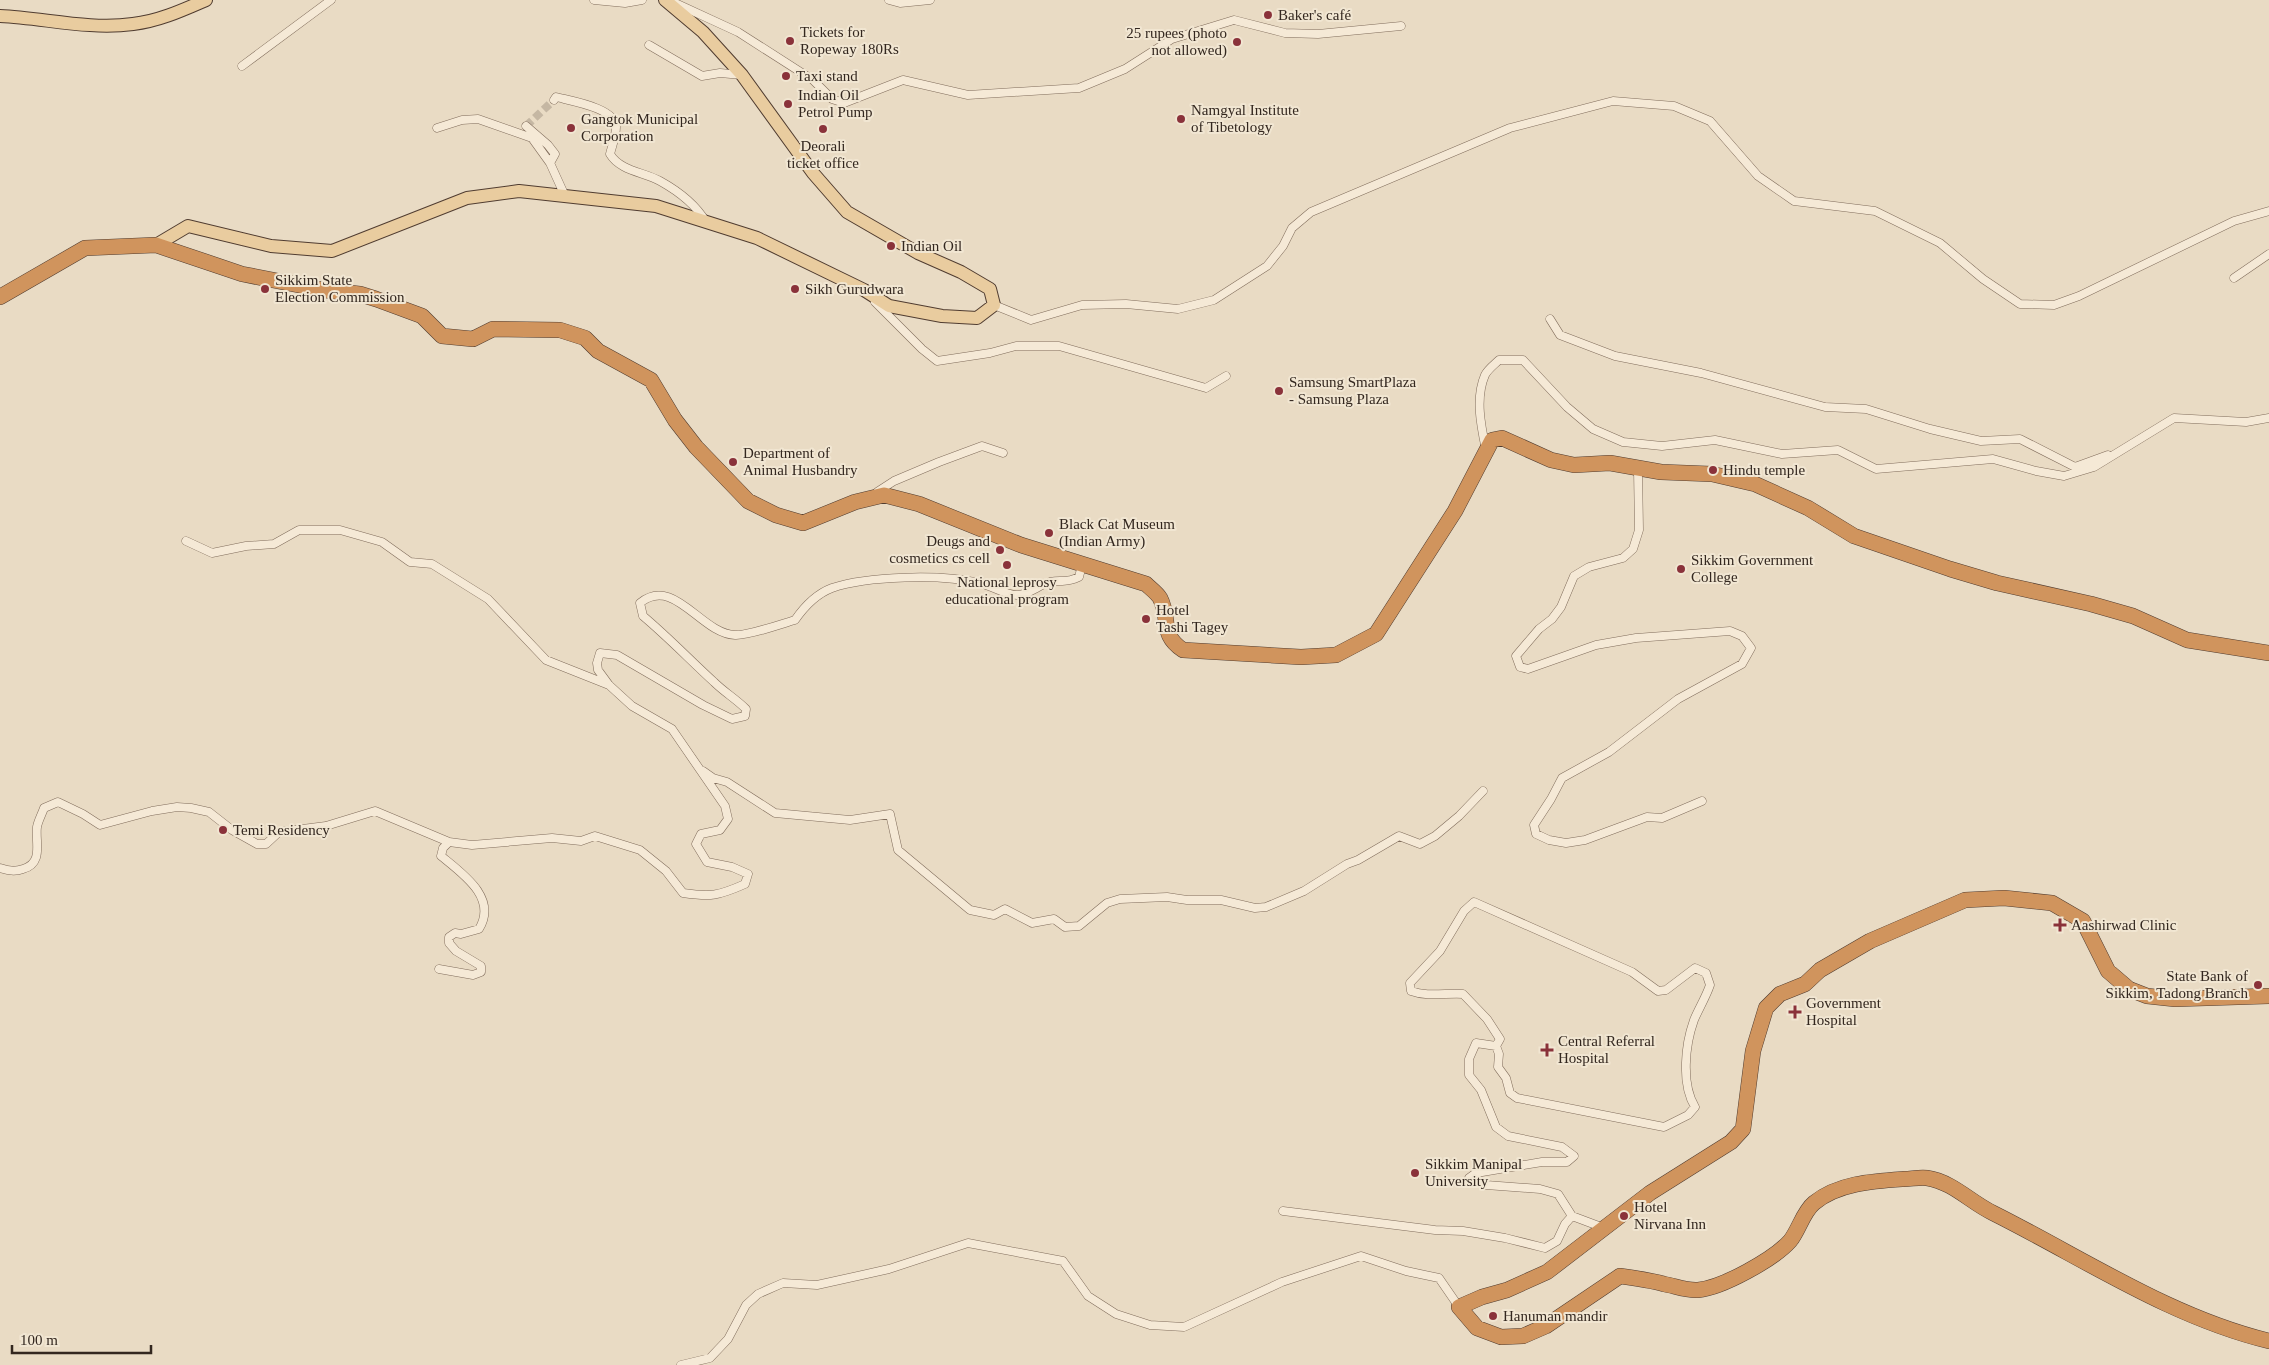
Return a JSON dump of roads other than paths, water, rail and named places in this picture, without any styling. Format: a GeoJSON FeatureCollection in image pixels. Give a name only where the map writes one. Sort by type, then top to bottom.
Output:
{"type":"FeatureCollection","features":[{"type":"Feature","properties":{"kind":"highway"},"geometry":{"type":"LineString","coordinates":[[0,296],[85,248],[156,245],[242,274],[324,290],[368,296],[422,316],[442,336],[473,339],[493,329],[560,330],[585,338],[598,350],[651,380],[675,420],[696,447],[748,501],[776,515],[803,523],[864,500],[884,495],[919,504],[1021,545],[1146,584],[1160,598],[1166,628],[1173,643],[1183,650],[1301,657],[1336,655],[1376,634],[1455,511],[1492,440],[1502,438],[1551,460],[1574,465],[1610,463],[1661,472],[1712,474],[1755,484],[1808,508],[1854,536],[1950,569],[1997,583],[2091,604],[2133,616],[2187,640],[2269,653]]}},
{"type":"Feature","properties":{"kind":"highway"},"geometry":{"type":"LineString","coordinates":[[2269,996],[2175,999],[2147,996],[2129,988],[2108,970],[2083,921],[2052,904],[2004,898],[1965,900],[1870,941],[1820,970],[1805,984],[1780,994],[1766,1008],[1753,1051],[1743,1129],[1731,1142],[1650,1193],[1547,1272],[1507,1290],[1459,1306],[1477,1328],[1501,1337],[1523,1336],[1546,1326],[1620,1276],[1693,1290],[1705,1289],[1733,1279],[1790,1241],[1814,1203],[1842,1188],[1881,1180],[1926,1178],[1955,1188],[1989,1212],[2028,1230],[2066,1254],[2176,1309],[2237,1333],[2269,1341]]}},
{"type":"Feature","properties":{"kind":"main road"},"geometry":{"type":"LineString","coordinates":[[0,16],[96,26],[134,24],[175,14],[206,0]]}},
{"type":"Feature","properties":{"kind":"main road"},"geometry":{"type":"LineString","coordinates":[[156,245],[188,226],[271,246],[332,251],[467,198],[519,191],[656,206],[757,238],[864,290],[889,306],[942,316],[977,318],[994,305],[990,289],[962,272],[918,254],[847,212],[813,173],[742,75],[703,32],[667,0]]}},
{"type":"Feature","properties":{"kind":"street"},"geometry":{"type":"LineString","coordinates":[[242,66],[331,0]]}},
{"type":"Feature","properties":{"kind":"street"},"geometry":{"type":"LineString","coordinates":[[594,0],[625,3],[642,0]]}},
{"type":"Feature","properties":{"kind":"street"},"geometry":{"type":"LineString","coordinates":[[667,0],[738,32],[814,80],[832,99],[844,103],[903,80],[968,94],[1079,88],[1125,69],[1172,39],[1234,20],[1285,33],[1318,34],[1401,26]]}},
{"type":"Feature","properties":{"kind":"street"},"geometry":{"type":"LineString","coordinates":[[889,0],[900,3],[930,0]]}},
{"type":"Feature","properties":{"kind":"street"},"geometry":{"type":"LineString","coordinates":[[649,45],[702,76],[720,73],[742,75]]}},
{"type":"Feature","properties":{"kind":"street"},"geometry":{"type":"LineString","coordinates":[[554,100],[556,97],[601,109],[613,119],[616,126],[610,154],[616,163],[660,181],[698,208],[706,222]]}},
{"type":"Feature","properties":{"kind":"street"},"geometry":{"type":"LineString","coordinates":[[994,305],[1031,320],[1082,305],[1126,304],[1178,310],[1214,300],[1267,266],[1283,246],[1292,228],[1311,212],[1510,128],[1612,101],[1674,106],[1710,120],[1758,176],[1794,200],[1875,211],[1940,243],[1983,279],[2020,304],[2054,305],[2079,296],[2234,221],[2269,211]]}},
{"type":"Feature","properties":{"kind":"street"},"geometry":{"type":"LineString","coordinates":[[437,128],[462,120],[478,119],[532,138],[550,164],[565,196]]}},
{"type":"Feature","properties":{"kind":"street"},"geometry":{"type":"LineString","coordinates":[[526,126],[548,145],[555,154],[550,164]]}},
{"type":"Feature","properties":{"kind":"street"},"geometry":{"type":"LineString","coordinates":[[2234,278],[2269,254]]}},
{"type":"Feature","properties":{"kind":"street"},"geometry":{"type":"LineString","coordinates":[[864,290],[922,349],[937,361],[990,353],[1016,346],[1059,346],[1206,388],[1226,376]]}},
{"type":"Feature","properties":{"kind":"street"},"geometry":{"type":"LineString","coordinates":[[1550,319],[1560,335],[1615,356],[1701,373],[1825,408],[1866,409],[1930,429],[1981,441],[2020,439],[2075,467],[2128,448]]}},
{"type":"Feature","properties":{"kind":"street"},"geometry":{"type":"LineString","coordinates":[[1486,451],[1480,416],[1480,397],[1486,373],[1499,360],[1523,360],[1567,407],[1593,429],[1623,442],[1662,446],[1715,440],[1782,454],[1838,450],[1876,469],[1993,459],[2036,471],[2064,476],[2094,467],[2128,448],[2174,418],[2246,422],[2269,418]]}},
{"type":"Feature","properties":{"kind":"street"},"geometry":{"type":"LineString","coordinates":[[864,500],[894,481],[982,446],[1004,453]]}},
{"type":"Feature","properties":{"kind":"street"},"geometry":{"type":"LineString","coordinates":[[1638,469],[1639,530],[1633,549],[1623,558],[1589,567],[1574,576],[1561,607],[1552,619],[1538,629],[1516,656],[1520,667],[1528,669],[1596,645],[1636,638],[1730,631],[1742,636],[1751,648],[1742,664],[1678,699],[1609,752],[1562,778],[1534,825],[1536,834],[1549,840],[1566,843],[1585,840],[1647,817],[1662,818],[1702,801]]}},
{"type":"Feature","properties":{"kind":"street"},"geometry":{"type":"LineString","coordinates":[[186,541],[212,553],[246,546],[274,544],[299,530],[340,530],[382,542],[410,562],[432,564],[488,599],[546,660],[609,685]]}},
{"type":"Feature","properties":{"kind":"street"},"geometry":{"type":"LineString","coordinates":[[0,868],[16,872],[29,868],[36,859],[39,845],[37,828],[44,808],[58,802],[100,825],[177,807],[209,812],[232,830],[257,844],[266,844],[279,832],[326,826],[375,811],[449,842],[472,845],[552,838],[581,841],[595,836],[640,850],[666,871],[683,893],[707,897],[728,892],[745,884],[748,874],[732,867],[707,862],[696,844],[701,834],[720,830],[728,819],[725,806],[672,730],[632,706],[609,685],[598,670],[597,663],[600,653],[617,654],[703,705],[732,718],[745,716],[746,709],[733,696],[716,684],[673,641],[643,616],[640,603],[649,596],[665,595],[686,605],[706,623],[721,632],[736,636],[795,620],[804,606],[830,589],[857,582],[924,578],[949,579],[978,582],[1017,596],[1036,590],[1050,582],[1067,582],[1079,577],[1082,565]]}},
{"type":"Feature","properties":{"kind":"street"},"geometry":{"type":"LineString","coordinates":[[699,769],[713,778],[727,782],[775,813],[850,820],[890,814],[898,850],[970,910],[994,916],[1005,909],[1032,923],[1054,919],[1065,927],[1079,926],[1107,903],[1120,899],[1167,897],[1187,900],[1221,900],[1255,908],[1266,908],[1304,891],[1347,864],[1358,860],[1399,836],[1420,844],[1435,836],[1460,816],[1483,791]]}},
{"type":"Feature","properties":{"kind":"street"},"geometry":{"type":"LineString","coordinates":[[439,969],[473,975],[481,972],[482,966],[456,951],[449,943],[449,937],[455,933],[462,934],[479,929],[485,913],[482,899],[475,885],[441,856],[443,848],[449,842]]}},
{"type":"Feature","properties":{"kind":"street"},"geometry":{"type":"LineString","coordinates":[[1474,902],[1632,972],[1658,991],[1666,990],[1695,968],[1706,973],[1710,985],[1694,1020],[1687,1049],[1688,1095],[1695,1107],[1688,1115],[1664,1127],[1517,1098],[1510,1093],[1506,1078],[1498,1067],[1499,1054],[1496,1046],[1500,1039],[1487,1019],[1463,994],[1422,995],[1411,991],[1410,983],[1440,951],[1464,911],[1474,902]]}},
{"type":"Feature","properties":{"kind":"street"},"geometry":{"type":"LineString","coordinates":[[1496,1046],[1476,1043],[1469,1059],[1469,1075],[1481,1090],[1496,1127],[1508,1136],[1562,1147],[1574,1156],[1567,1162],[1542,1162],[1476,1173],[1469,1178],[1486,1185],[1540,1189],[1558,1194],[1572,1216],[1604,1228]]}},
{"type":"Feature","properties":{"kind":"street"},"geometry":{"type":"LineString","coordinates":[[1283,1211],[1435,1230],[1463,1231],[1505,1238],[1545,1248],[1557,1242],[1565,1224],[1572,1216]]}},
{"type":"Feature","properties":{"kind":"street"},"geometry":{"type":"LineString","coordinates":[[681,1365],[710,1358],[728,1339],[746,1305],[758,1294],[783,1283],[817,1285],[890,1269],[968,1243],[1063,1261],[1088,1296],[1116,1314],[1150,1325],[1184,1327],[1282,1282],[1361,1256],[1406,1271],[1439,1278],[1459,1306]]}},
{"type":"Feature","properties":{"kind":"tunnel"},"geometry":{"type":"LineString","coordinates":[[526,126],[554,100]]}},
{"type":"Feature","properties":{"kind":"place","name":"Baker's café"},"geometry":{"type":"Point","coordinates":[1268,15]}},
{"type":"Feature","properties":{"kind":"place","name":"Tickets for Ropeway 180Rs"},"geometry":{"type":"Point","coordinates":[790,41]}},
{"type":"Feature","properties":{"kind":"place","name":"25 rupees (photo not allowed)"},"geometry":{"type":"Point","coordinates":[1237,42]}},
{"type":"Feature","properties":{"kind":"place","name":"Taxi stand"},"geometry":{"type":"Point","coordinates":[786,76]}},
{"type":"Feature","properties":{"kind":"place","name":"Indian Oil Petrol Pump"},"geometry":{"type":"Point","coordinates":[788,104]}},
{"type":"Feature","properties":{"kind":"place","name":"Namgyal Institute of Tibetology"},"geometry":{"type":"Point","coordinates":[1181,119]}},
{"type":"Feature","properties":{"kind":"place","name":"Gangtok Municipal Corporation"},"geometry":{"type":"Point","coordinates":[571,128]}},
{"type":"Feature","properties":{"kind":"place","name":"Deorali ticket office"},"geometry":{"type":"Point","coordinates":[823,129]}},
{"type":"Feature","properties":{"kind":"place","name":"Indian Oil"},"geometry":{"type":"Point","coordinates":[891,246]}},
{"type":"Feature","properties":{"kind":"place","name":"Sikkim State Election Commission"},"geometry":{"type":"Point","coordinates":[265,289]}},
{"type":"Feature","properties":{"kind":"place","name":"Sikh Gurudwara"},"geometry":{"type":"Point","coordinates":[795,289]}},
{"type":"Feature","properties":{"kind":"place","name":"Samsung SmartPlaza - Samsung Plaza"},"geometry":{"type":"Point","coordinates":[1279,391]}},
{"type":"Feature","properties":{"kind":"place","name":"Department of Animal Husbandry"},"geometry":{"type":"Point","coordinates":[733,462]}},
{"type":"Feature","properties":{"kind":"place","name":"Hindu temple"},"geometry":{"type":"Point","coordinates":[1713,470]}},
{"type":"Feature","properties":{"kind":"place","name":"Black Cat Museum (Indian Army)"},"geometry":{"type":"Point","coordinates":[1049,533]}},
{"type":"Feature","properties":{"kind":"place","name":"Deugs and cosmetics cs cell"},"geometry":{"type":"Point","coordinates":[1000,550]}},
{"type":"Feature","properties":{"kind":"place","name":"National leprosy educational program"},"geometry":{"type":"Point","coordinates":[1007,565]}},
{"type":"Feature","properties":{"kind":"place","name":"Sikkim Government College"},"geometry":{"type":"Point","coordinates":[1681,569]}},
{"type":"Feature","properties":{"kind":"place","name":"Hotel Tashi Tagey"},"geometry":{"type":"Point","coordinates":[1146,619]}},
{"type":"Feature","properties":{"kind":"place","name":"Temi Residency"},"geometry":{"type":"Point","coordinates":[223,830]}},
{"type":"Feature","properties":{"kind":"place","name":"Aashirwad Clinic"},"geometry":{"type":"Point","coordinates":[2060,925]}},
{"type":"Feature","properties":{"kind":"place","name":"State Bank of Sikkim, Tadong Branch"},"geometry":{"type":"Point","coordinates":[2258,985]}},
{"type":"Feature","properties":{"kind":"place","name":"Government Hospital"},"geometry":{"type":"Point","coordinates":[1795,1012]}},
{"type":"Feature","properties":{"kind":"place","name":"Central Referral Hospital"},"geometry":{"type":"Point","coordinates":[1547,1050]}},
{"type":"Feature","properties":{"kind":"place","name":"Sikkim Manipal University"},"geometry":{"type":"Point","coordinates":[1415,1173]}},
{"type":"Feature","properties":{"kind":"place","name":"Hotel Nirvana Inn"},"geometry":{"type":"Point","coordinates":[1624,1216]}},
{"type":"Feature","properties":{"kind":"place","name":"Hanuman mandir"},"geometry":{"type":"Point","coordinates":[1493,1316]}}]}
